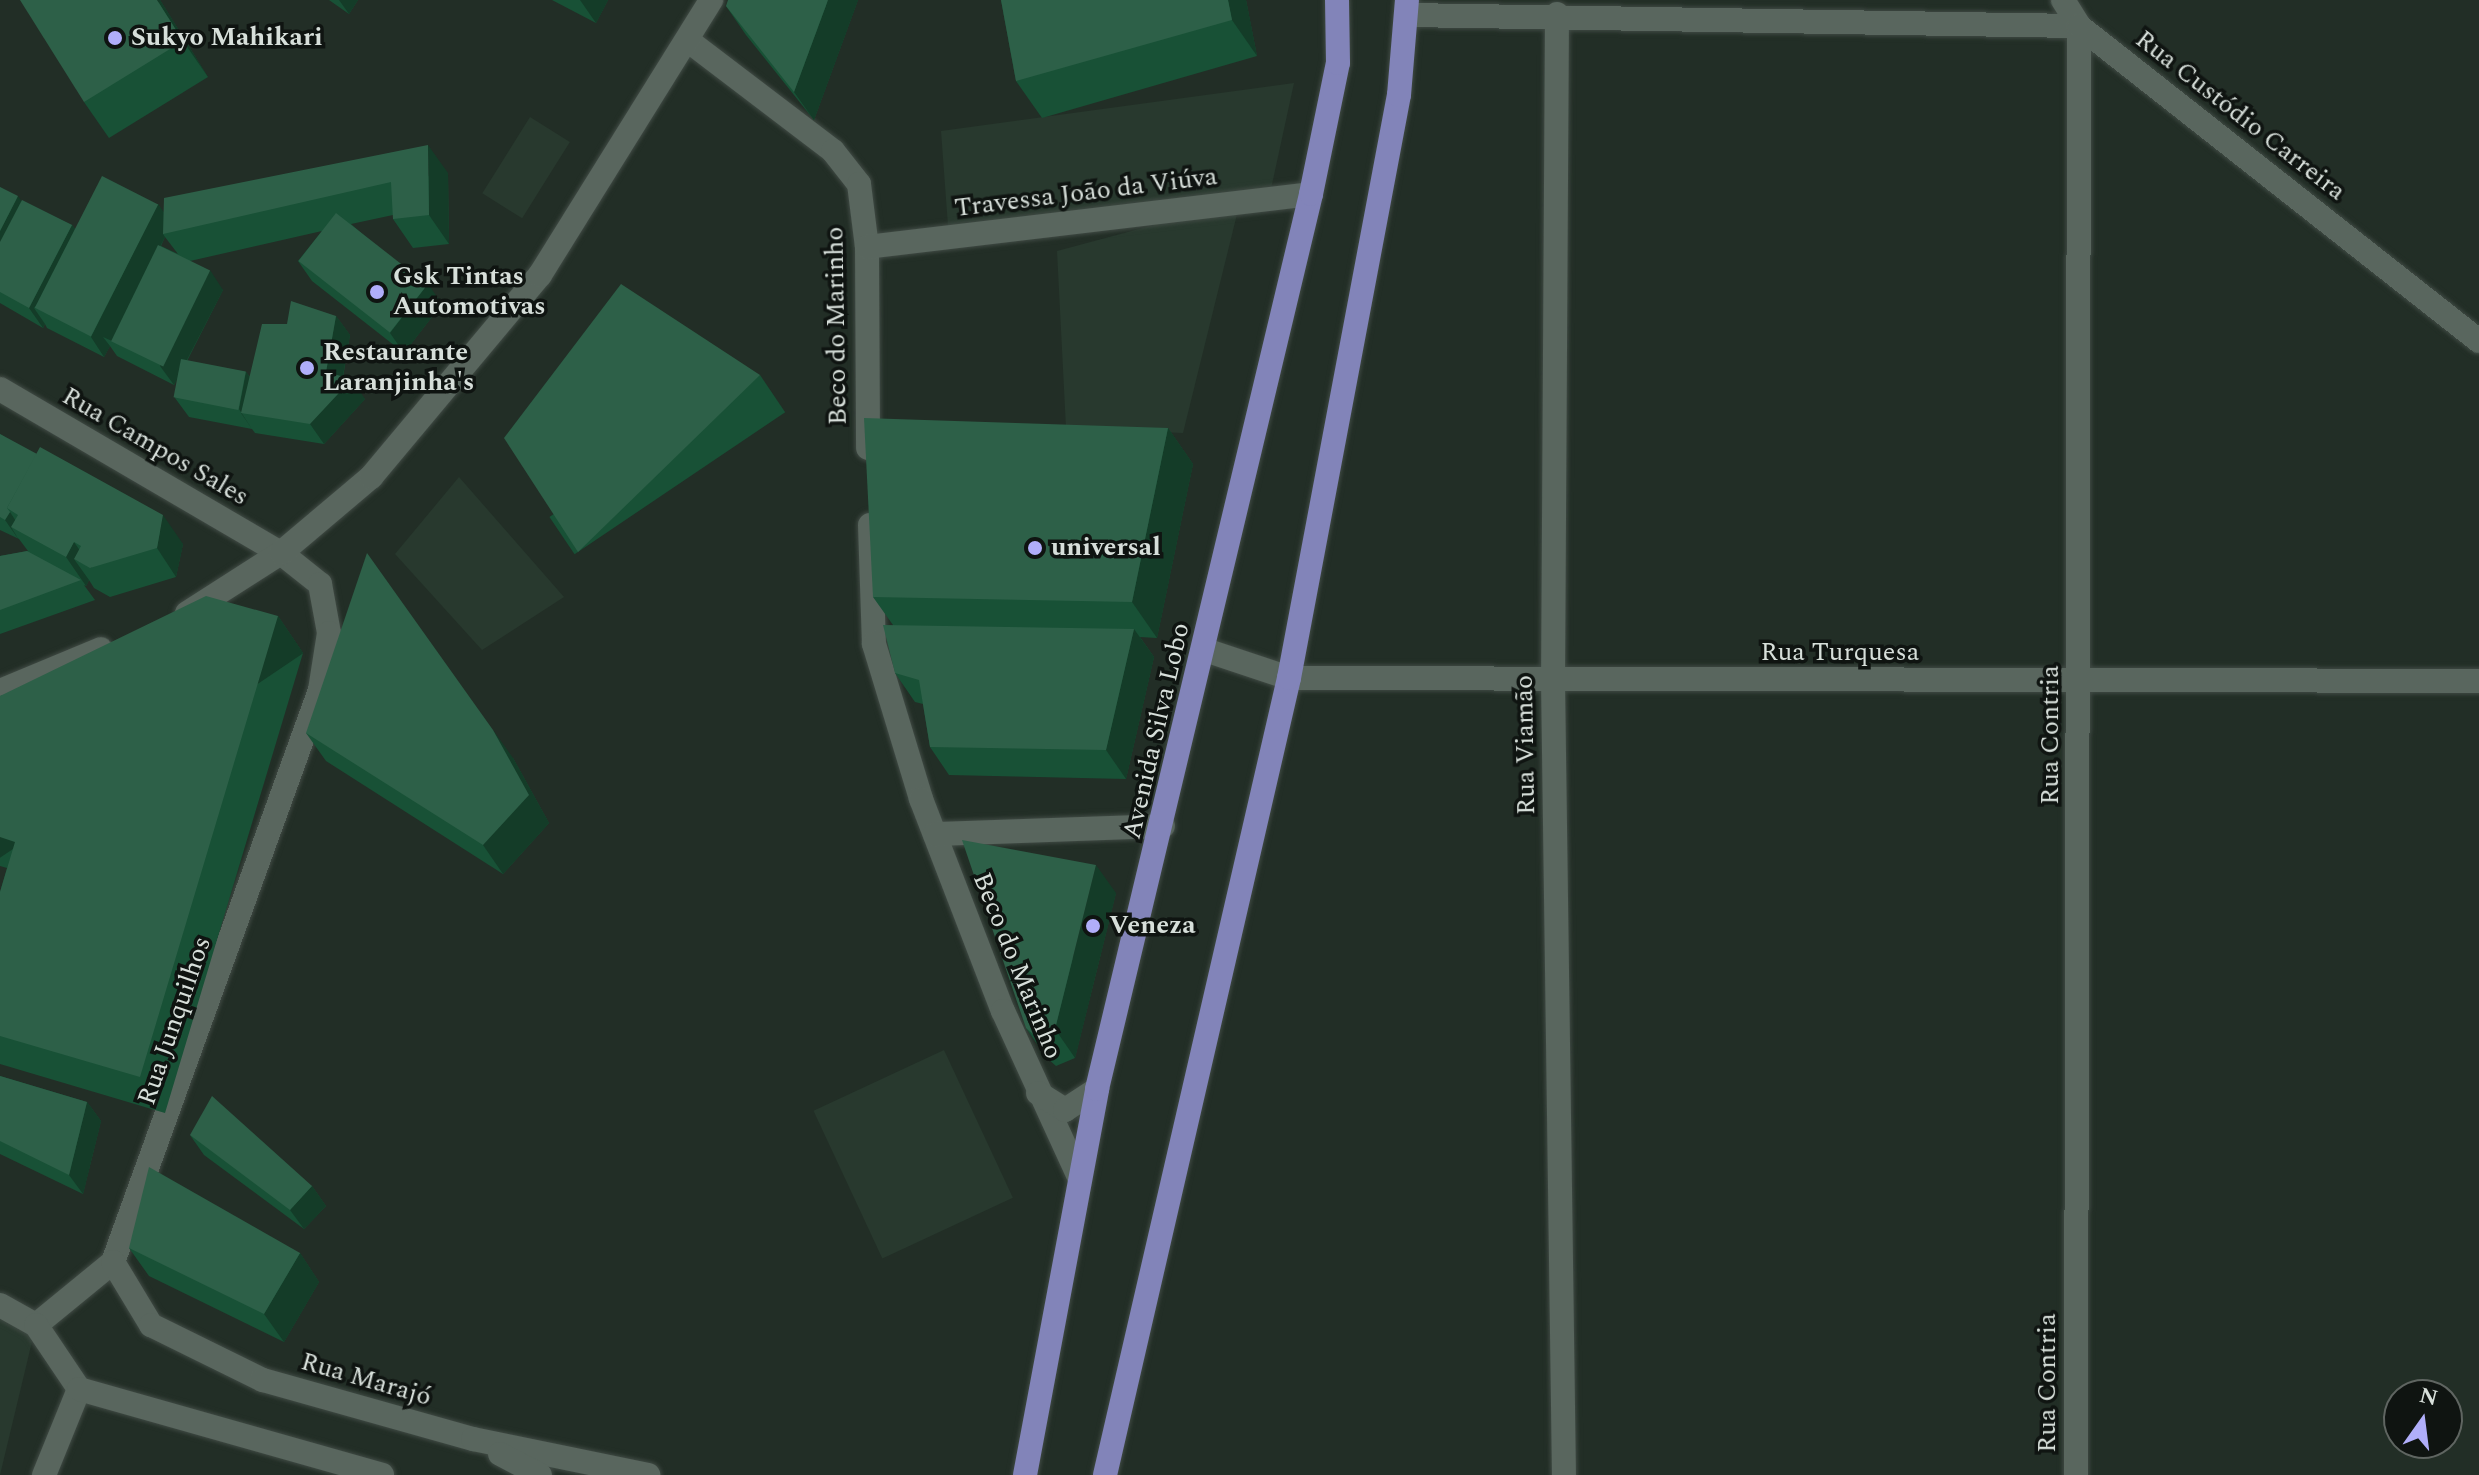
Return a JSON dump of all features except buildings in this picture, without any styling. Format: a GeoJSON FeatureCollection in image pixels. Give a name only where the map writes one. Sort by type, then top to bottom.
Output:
{"type":"FeatureCollection","features":[{"type":"Feature","properties":{"kind":"main road","name":"Avenida Silva Lobo"},"geometry":{"type":"LineString","coordinates":[[1025,1475],[1097,1089],[1163,826],[1311,194],[1338,63],[1337,0]]}},
{"type":"Feature","properties":{"kind":"main road"},"geometry":{"type":"LineString","coordinates":[[1105,1475],[1289,678],[1399,95],[1407,7]]}},
{"type":"Feature","properties":{"kind":"street"},"geometry":{"type":"LineString","coordinates":[[161,623],[205,605],[281,553],[371,477],[540,275],[690,42],[711,0]]}},
{"type":"Feature","properties":{"kind":"street"},"geometry":{"type":"LineString","coordinates":[[2063,0],[2079,26]]}},
{"type":"Feature","properties":{"kind":"street"},"geometry":{"type":"LineString","coordinates":[[1407,7],[1557,14],[2079,26]]}},
{"type":"Feature","properties":{"kind":"street","name":"Rua Viamão"},"geometry":{"type":"LineString","coordinates":[[1557,14],[1553,680],[1564,1475]]}},
{"type":"Feature","properties":{"kind":"street","name":"Rua Custódio Carreira"},"geometry":{"type":"LineString","coordinates":[[2079,26],[2479,341]]}},
{"type":"Feature","properties":{"kind":"street","name":"Rua Contria"},"geometry":{"type":"LineString","coordinates":[[2076,1475],[2079,26]]}},
{"type":"Feature","properties":{"kind":"street","name":"Beco do Marinho"},"geometry":{"type":"LineString","coordinates":[[690,42],[833,151],[859,184],[867,247],[869,471]]}},
{"type":"Feature","properties":{"kind":"street","name":"Travessa João da Viúva"},"geometry":{"type":"LineString","coordinates":[[867,247],[1311,194]]}},
{"type":"Feature","properties":{"kind":"street","name":"Rua Campos Sales"},"geometry":{"type":"LineString","coordinates":[[0,389],[281,553]]}},
{"type":"Feature","properties":{"kind":"street","name":"Beco do Marinho"},"geometry":{"type":"LineString","coordinates":[[869,499],[874,644],[935,834],[1037,1091],[1080,1179]]}},
{"type":"Feature","properties":{"kind":"street","name":"Rua Junquilhos"},"geometry":{"type":"LineString","coordinates":[[113,1262],[320,690],[329,633],[320,584],[281,553]]}},
{"type":"Feature","properties":{"kind":"street"},"geometry":{"type":"LineString","coordinates":[[0,691],[132,636]]}},
{"type":"Feature","properties":{"kind":"street","name":"Rua Turquesa"},"geometry":{"type":"LineString","coordinates":[[1205,650],[1289,678],[2479,681]]}},
{"type":"Feature","properties":{"kind":"street"},"geometry":{"type":"LineString","coordinates":[[935,834],[1163,826]]}},
{"type":"Feature","properties":{"kind":"street","name":"Beco do Marinho"},"geometry":{"type":"LineString","coordinates":[[1037,1091],[1065,1110],[1089,1101],[1097,1089]]}},
{"type":"Feature","properties":{"kind":"street"},"geometry":{"type":"LineString","coordinates":[[36,1325],[113,1262]]}},
{"type":"Feature","properties":{"kind":"street","name":"Rua Marajó"},"geometry":{"type":"LineString","coordinates":[[113,1262],[151,1325],[263,1380],[473,1439],[648,1475]]}},
{"type":"Feature","properties":{"kind":"street"},"geometry":{"type":"LineString","coordinates":[[0,1305],[36,1325],[79,1389],[382,1475]]}},
{"type":"Feature","properties":{"kind":"street"},"geometry":{"type":"LineString","coordinates":[[44,1475],[79,1389]]}},
{"type":"Feature","properties":{"kind":"street"},"geometry":{"type":"LineString","coordinates":[[473,1439],[540,1475]]}},
{"type":"Feature","properties":{"kind":"shaded area"},"geometry":{"type":"Polygon","coordinates":[[[1294,83],[1271,189],[948,226],[941,131],[1294,83]]]}},
{"type":"Feature","properties":{"kind":"shaded area"},"geometry":{"type":"Polygon","coordinates":[[[530,117],[570,142],[522,218],[482,193],[530,117]]]}},
{"type":"Feature","properties":{"kind":"shaded area"},"geometry":{"type":"Polygon","coordinates":[[[1240,202],[1183,433],[1066,428],[1057,251],[1240,202]]]}},
{"type":"Feature","properties":{"kind":"shaded area"},"geometry":{"type":"Polygon","coordinates":[[[459,477],[564,597],[482,650],[395,554],[459,477]]]}},
{"type":"Feature","properties":{"kind":"shaded area"},"geometry":{"type":"Polygon","coordinates":[[[944,1050],[1013,1198],[882,1259],[813,1111],[944,1050]]]}},
{"type":"Feature","properties":{"kind":"shaded area"},"geometry":{"type":"Polygon","coordinates":[[[0,1317],[36,1325],[0,1475],[0,1317]]]}},
{"type":"Feature","properties":{"kind":"place","name":"Sukyo Mahikari"},"geometry":{"type":"Point","coordinates":[115,38]}},
{"type":"Feature","properties":{"kind":"place","name":"Gsk Tintas Automotivas"},"geometry":{"type":"Point","coordinates":[377,292]}},
{"type":"Feature","properties":{"kind":"place","name":"Restaurante Laranjinha's"},"geometry":{"type":"Point","coordinates":[307,368]}},
{"type":"Feature","properties":{"kind":"place","name":"universal"},"geometry":{"type":"Point","coordinates":[1035,548]}},
{"type":"Feature","properties":{"kind":"place","name":"Veneza"},"geometry":{"type":"Point","coordinates":[1093,926]}}]}
